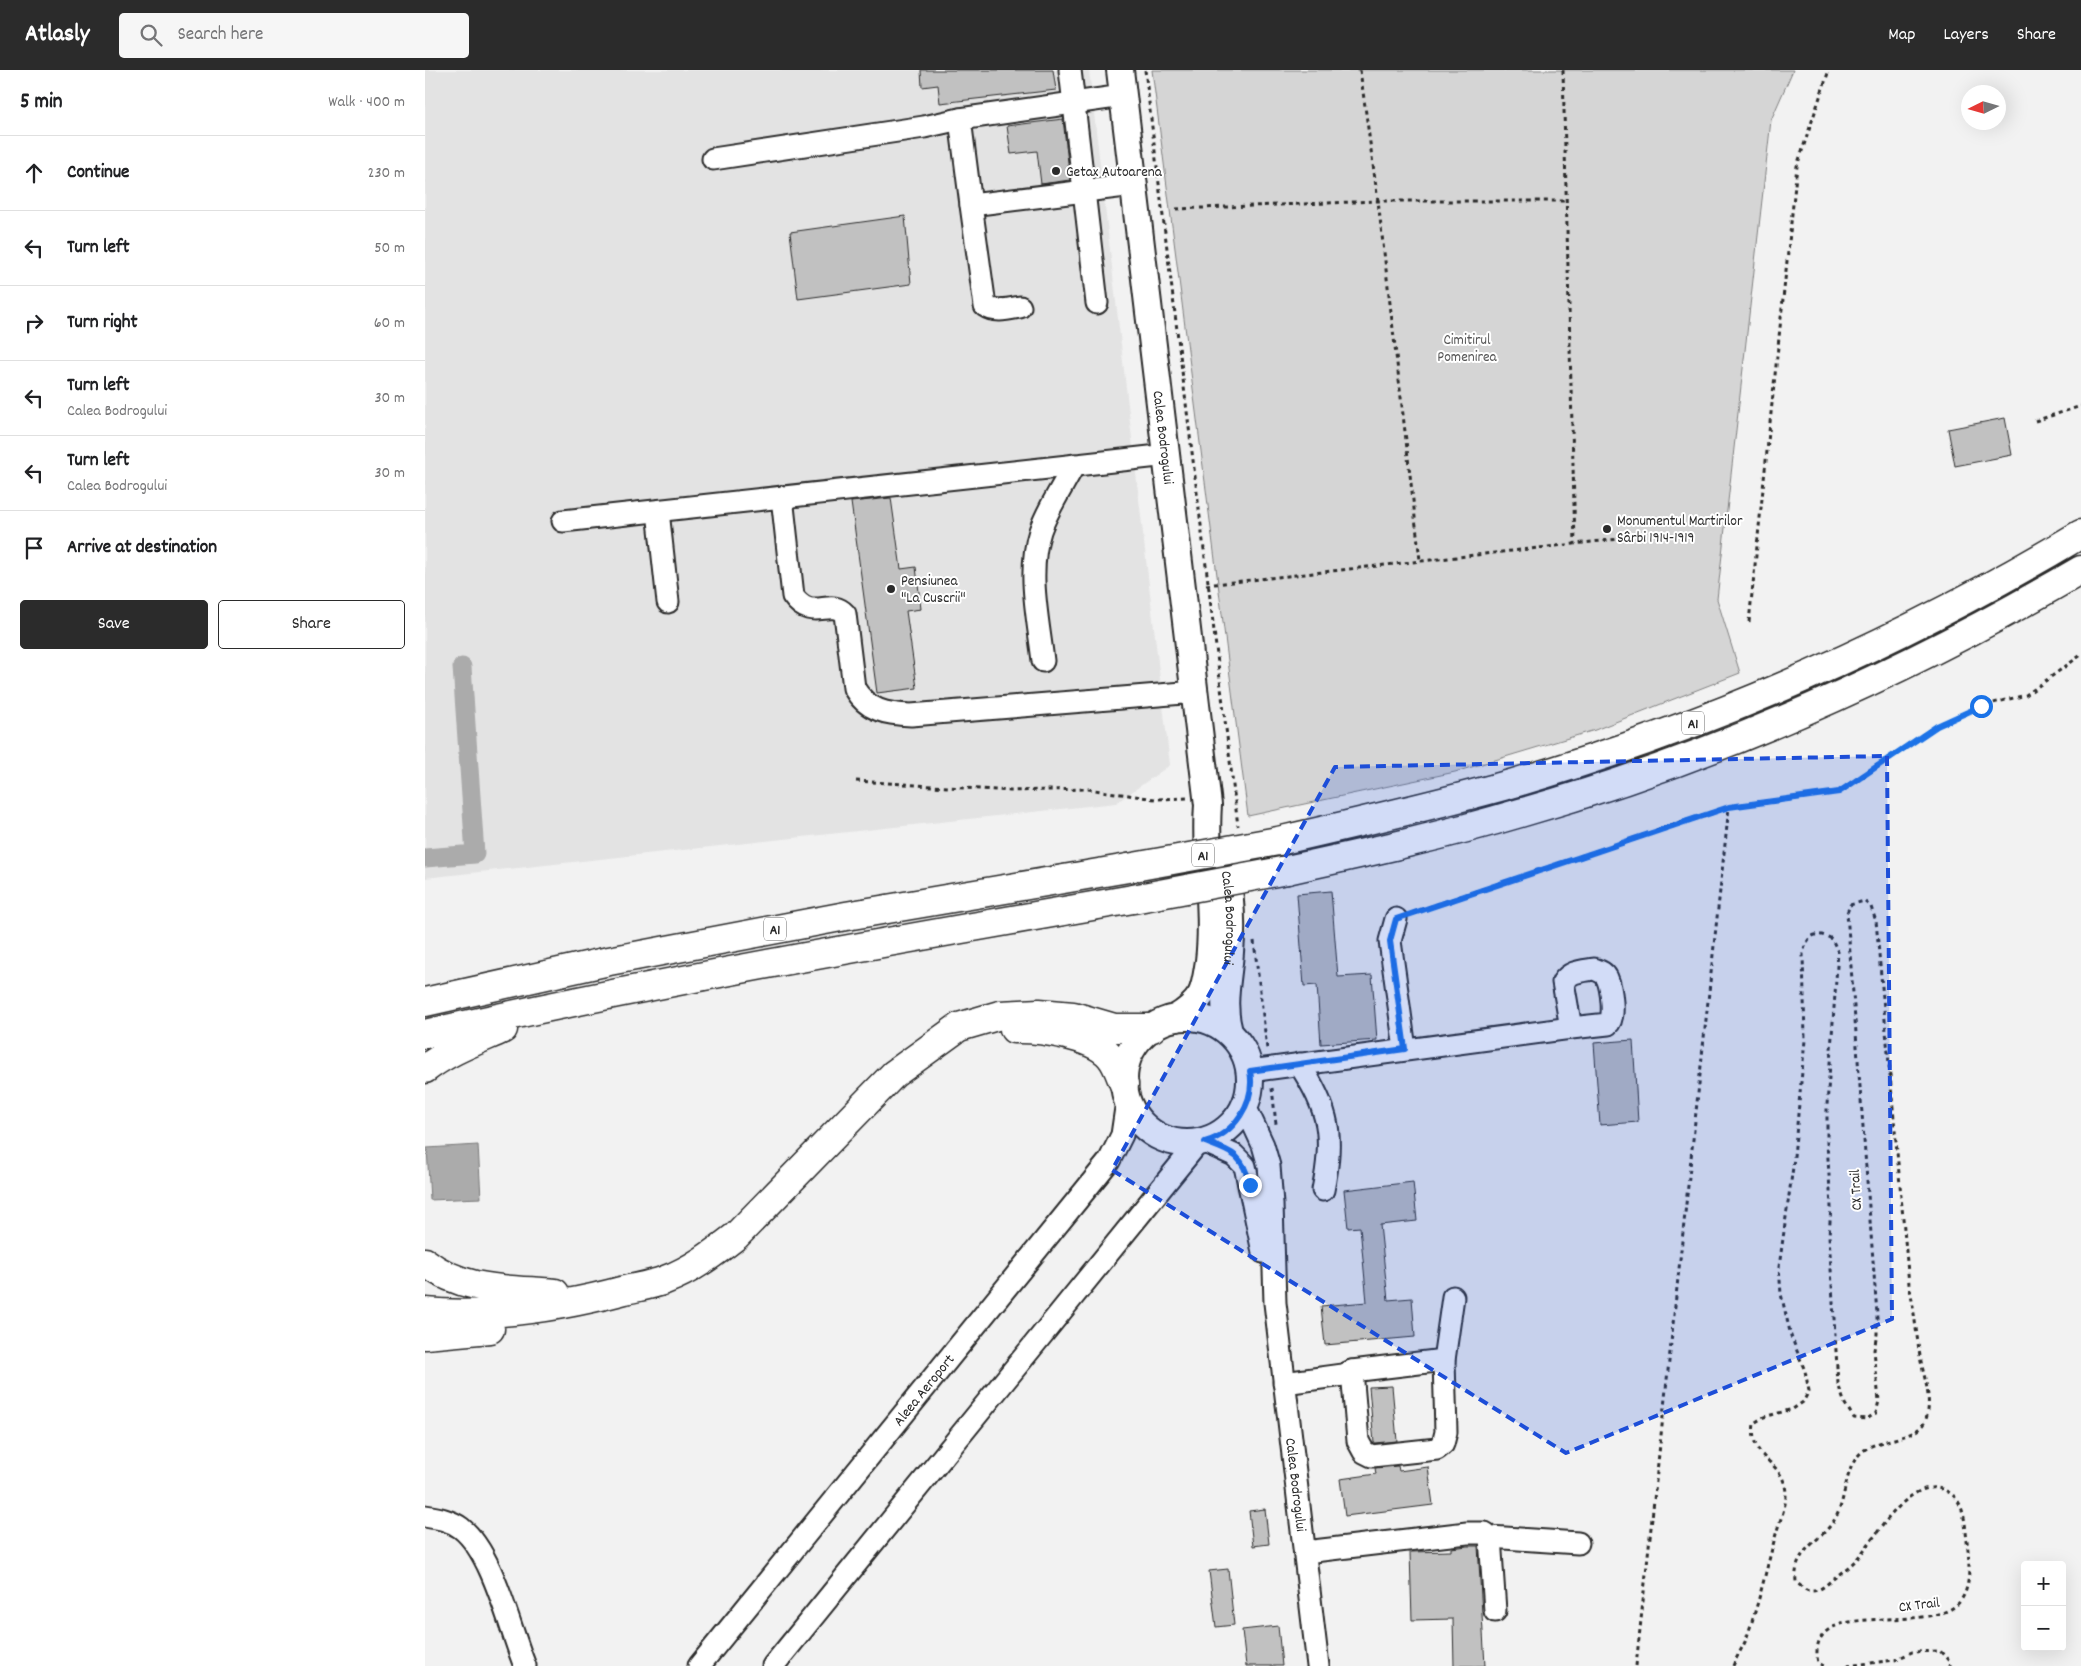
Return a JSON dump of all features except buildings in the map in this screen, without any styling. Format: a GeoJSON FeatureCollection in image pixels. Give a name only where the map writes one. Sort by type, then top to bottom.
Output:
{"type":"FeatureCollection","features":[{"type":"Feature","properties":{"kind":"highway","name":"A1"},"geometry":{"type":"LineString","coordinates":[[425,1002],[618,960],[846,916],[1278,841],[1437,804],[1515,782],[1593,758],[1697,722],[1814,673],[1955,605],[2081,534]]}},
{"type":"Feature","properties":{"kind":"highway","name":"A1"},"geometry":{"type":"LineString","coordinates":[[425,1034],[564,1003],[821,953],[1133,899],[1287,870],[1444,835],[1522,813],[1616,783],[1705,751],[1824,702],[1967,634],[2081,570]]}},
{"type":"Feature","properties":{"kind":"highway"},"geometry":{"type":"LineString","coordinates":[[425,1070],[437,1060],[461,1047],[564,1003]]}},
{"type":"Feature","properties":{"kind":"highway"},"geometry":{"type":"LineString","coordinates":[[425,1312],[492,1313],[602,1296],[664,1280],[711,1256],[736,1236],[894,1074],[959,1027],[983,1019],[1009,1014],[1055,1013],[1073,1016],[1114,1028],[1164,1023]]}},
{"type":"Feature","properties":{"kind":"highway"},"geometry":{"type":"LineString","coordinates":[[925,1050],[986,1031],[1040,1030],[1078,1039],[1104,1051],[1115,1064],[1126,1093]]}},
{"type":"Feature","properties":{"kind":"highway"},"geometry":{"type":"LineString","coordinates":[[425,1262],[455,1280],[475,1286],[499,1290],[602,1296]]}},
{"type":"Feature","properties":{"kind":"highway"},"geometry":{"type":"LineString","coordinates":[[425,1335],[492,1329],[554,1304]]}},
{"type":"Feature","properties":{"kind":"main road","name":"Calea Bodrogului"},"geometry":{"type":"LineString","coordinates":[[1120,70],[1168,455],[1196,586],[1196,692],[1208,800],[1207,835],[1211,920],[1208,970],[1201,994],[1196,1003],[1164,1023],[1140,1038],[1129,1056],[1125,1067],[1126,1093],[1139,1122],[1155,1135],[1175,1143],[1201,1143],[1219,1136],[1237,1121],[1245,1106],[1259,1065],[1244,1052],[1229,1032],[1207,1020],[1187,1017],[1164,1023]]}},
{"type":"Feature","properties":{"kind":"main road","name":"Calea Bodrogului"},"geometry":{"type":"LineString","coordinates":[[1208,800],[1219,833],[1225,863],[1230,907],[1230,952],[1224,1009],[1229,1032]]}},
{"type":"Feature","properties":{"kind":"street"},"geometry":{"type":"LineString","coordinates":[[1070,70],[1097,303]]}},
{"type":"Feature","properties":{"kind":"street"},"geometry":{"type":"LineString","coordinates":[[713,159],[924,127],[960,118],[1123,96]]}},
{"type":"Feature","properties":{"kind":"street"},"geometry":{"type":"LineString","coordinates":[[960,118],[985,306],[989,309],[997,310],[1020,307]]}},
{"type":"Feature","properties":{"kind":"street"},"geometry":{"type":"LineString","coordinates":[[971,205],[1134,185]]}},
{"type":"Feature","properties":{"kind":"street"},"geometry":{"type":"LineString","coordinates":[[563,521],[1168,455]]}},
{"type":"Feature","properties":{"kind":"street"},"geometry":{"type":"LineString","coordinates":[[1043,661],[1033,570],[1035,550],[1041,529],[1074,465]]}},
{"type":"Feature","properties":{"kind":"street"},"geometry":{"type":"LineString","coordinates":[[782,497],[793,596],[804,608],[811,610],[835,608],[841,609],[845,614],[854,688],[859,697],[876,710],[891,714],[911,715],[1196,692]]}},
{"type":"Feature","properties":{"kind":"street"},"geometry":{"type":"LineString","coordinates":[[658,511],[668,602]]}},
{"type":"Feature","properties":{"kind":"street"},"geometry":{"type":"LineString","coordinates":[[1396,919],[1390,941],[1405,1049]]}},
{"type":"Feature","properties":{"kind":"street"},"geometry":{"type":"LineString","coordinates":[[1259,1065],[1299,1064],[1571,1028]]}},
{"type":"Feature","properties":{"kind":"street"},"geometry":{"type":"LineString","coordinates":[[1299,1064],[1315,1087],[1322,1103],[1329,1132],[1329,1161],[1323,1190]]}},
{"type":"Feature","properties":{"kind":"street","name":"Aleea Aeroport"},"geometry":{"type":"LineString","coordinates":[[699,1666],[1109,1161],[1118,1146],[1125,1126],[1126,1093]]}},
{"type":"Feature","properties":{"kind":"street","name":"Calea Bodrogului"},"geometry":{"type":"LineString","coordinates":[[1245,1106],[1263,1145],[1269,1166],[1275,1303],[1318,1666]]}},
{"type":"Feature","properties":{"kind":"street"},"geometry":{"type":"LineString","coordinates":[[773,1666],[1201,1143]]}},
{"type":"Feature","properties":{"kind":"street","name":"Calea Bodrogului"},"geometry":{"type":"LineString","coordinates":[[1201,1143],[1234,1155],[1245,1166],[1275,1303]]}},
{"type":"Feature","properties":{"kind":"street"},"geometry":{"type":"LineString","coordinates":[[1352,1371],[1358,1441],[1364,1452],[1372,1456],[1437,1449],[1443,1444],[1446,1432],[1444,1360],[1453,1297]]}},
{"type":"Feature","properties":{"kind":"street"},"geometry":{"type":"LineString","coordinates":[[1284,1383],[1343,1376],[1352,1371],[1444,1360]]}},
{"type":"Feature","properties":{"kind":"street"},"geometry":{"type":"LineString","coordinates":[[425,1516],[443,1518],[460,1528],[475,1542],[492,1576],[525,1666]]}},
{"type":"Feature","properties":{"kind":"street"},"geometry":{"type":"LineString","coordinates":[[1305,1552],[1467,1533],[1485,1533],[1490,1537],[1578,1543]]}},
{"type":"Feature","properties":{"kind":"street"},"geometry":{"type":"LineString","coordinates":[[1490,1537],[1495,1611]]}},
{"type":"Feature","properties":{"kind":"path"},"geometry":{"type":"LineString","coordinates":[[1145,70],[1196,586],[1238,826]]}},
{"type":"Feature","properties":{"kind":"path"},"geometry":{"type":"LineString","coordinates":[[1360,70],[1378,201],[1420,560]]}},
{"type":"Feature","properties":{"kind":"path"},"geometry":{"type":"LineString","coordinates":[[1563,70],[1575,544]]}},
{"type":"Feature","properties":{"kind":"path"},"geometry":{"type":"LineString","coordinates":[[1749,622],[1797,166],[1829,70]]}},
{"type":"Feature","properties":{"kind":"path"},"geometry":{"type":"LineString","coordinates":[[1176,209],[1378,201],[1566,201]]}},
{"type":"Feature","properties":{"kind":"path"},"geometry":{"type":"LineString","coordinates":[[2035,420],[2081,406]]}},
{"type":"Feature","properties":{"kind":"path"},"geometry":{"type":"LineString","coordinates":[[1196,586],[1637,537]]}},
{"type":"Feature","properties":{"kind":"path"},"geometry":{"type":"LineString","coordinates":[[1396,919],[1729,807],[1839,792],[1937,726],[1981,706],[2026,695],[2081,655]]}},
{"type":"Feature","properties":{"kind":"path"},"geometry":{"type":"LineString","coordinates":[[856,781],[1010,791],[1088,789],[1155,799],[1208,800]]}},
{"type":"Feature","properties":{"kind":"path"},"geometry":{"type":"LineString","coordinates":[[1635,1666],[1729,807]]}},
{"type":"Feature","properties":{"kind":"path","name":"CX Trail"},"geometry":{"type":"LineString","coordinates":[[1733,1666],[1744,1642],[1762,1588],[1785,1504],[1785,1486],[1778,1471],[1757,1450],[1753,1437],[1754,1424],[1764,1416],[1793,1409],[1803,1402],[1809,1391],[1805,1371],[1791,1336],[1781,1294],[1779,1267],[1793,1167],[1805,1040],[1803,954],[1806,942],[1813,936],[1822,934],[1833,939],[1838,952],[1827,1105],[1831,1207],[1829,1236],[1837,1384],[1845,1404],[1854,1418],[1867,1419],[1876,1413],[1879,1401],[1874,1350],[1877,1334],[1877,1314],[1847,913],[1850,905],[1864,901],[1871,907],[1876,921],[1909,1284],[1915,1312],[1919,1355],[1928,1409],[1925,1421],[1910,1434],[1863,1450],[1856,1459],[1848,1478],[1836,1516],[1800,1557],[1795,1569],[1797,1582],[1804,1589],[1812,1591],[1822,1588],[1855,1561],[1908,1497],[1924,1489],[1938,1487],[1952,1494],[1961,1505],[1968,1548],[1968,1588],[1961,1601],[1948,1612],[1935,1616],[1911,1619],[1862,1620],[1829,1629],[1818,1640],[1815,1650],[1818,1663],[1824,1666]]}},
{"type":"Feature","properties":{"kind":"path"},"geometry":{"type":"LineString","coordinates":[[1254,938],[1259,1065]]}},
{"type":"Feature","properties":{"kind":"path"},"geometry":{"type":"LineString","coordinates":[[1271,1087],[1274,1106]]}},
{"type":"Feature","properties":{"kind":"path"},"geometry":{"type":"LineString","coordinates":[[1847,1666],[1895,1660],[1912,1652],[1941,1651],[1951,1666]]}},
{"type":"Feature","properties":{"kind":"highlighted area"},"geometry":{"type":"Polygon","coordinates":[[[1887,756],[1892,1319],[1566,1453],[1112,1170],[1335,767],[1887,756]]]}},
{"type":"Feature","properties":{"kind":"shaded area"},"geometry":{"type":"Polygon","coordinates":[[[425,70],[1089,70],[1170,765],[1116,803],[425,878],[425,70]]]}},
{"type":"Feature","properties":{"kind":"shaded area"},"geometry":{"type":"Polygon","coordinates":[[[478,1145],[481,1198],[430,1200],[427,1148],[478,1145]]]}},
{"type":"Feature","properties":{"kind":"green space","name":"Cimitirul Pomenirea"},"geometry":{"type":"Polygon","coordinates":[[[1152,70],[1793,70],[1771,120],[1717,599],[1740,673],[1595,730],[1455,772],[1248,816],[1152,70]]]}},
{"type":"Feature","properties":{"kind":"waterway"},"geometry":{"type":"LineString","coordinates":[[425,858],[475,854],[462,667]]}},
{"type":"Feature","properties":{"kind":"place","name":"Getax Autoarena"},"geometry":{"type":"Point","coordinates":[1056,171]}},
{"type":"Feature","properties":{"kind":"place","name":"Monumentul Martirilor Sârbi 1914-1919"},"geometry":{"type":"Point","coordinates":[1607,529]}},
{"type":"Feature","properties":{"kind":"place","name":"Pensiunea \"La Cuscrii\""},"geometry":{"type":"Point","coordinates":[891,589]}},
{"type":"Feature","properties":{"kind":"route"},"geometry":{"type":"LineString","coordinates":[[1250,1185],[1245,1166],[1240,1160],[1223,1149],[1205,1142],[1219,1136],[1237,1121],[1248,1100],[1250,1071],[1405,1049],[1390,941],[1396,919],[1729,807],[1839,792],[1937,726],[1981,706]]}}]}
